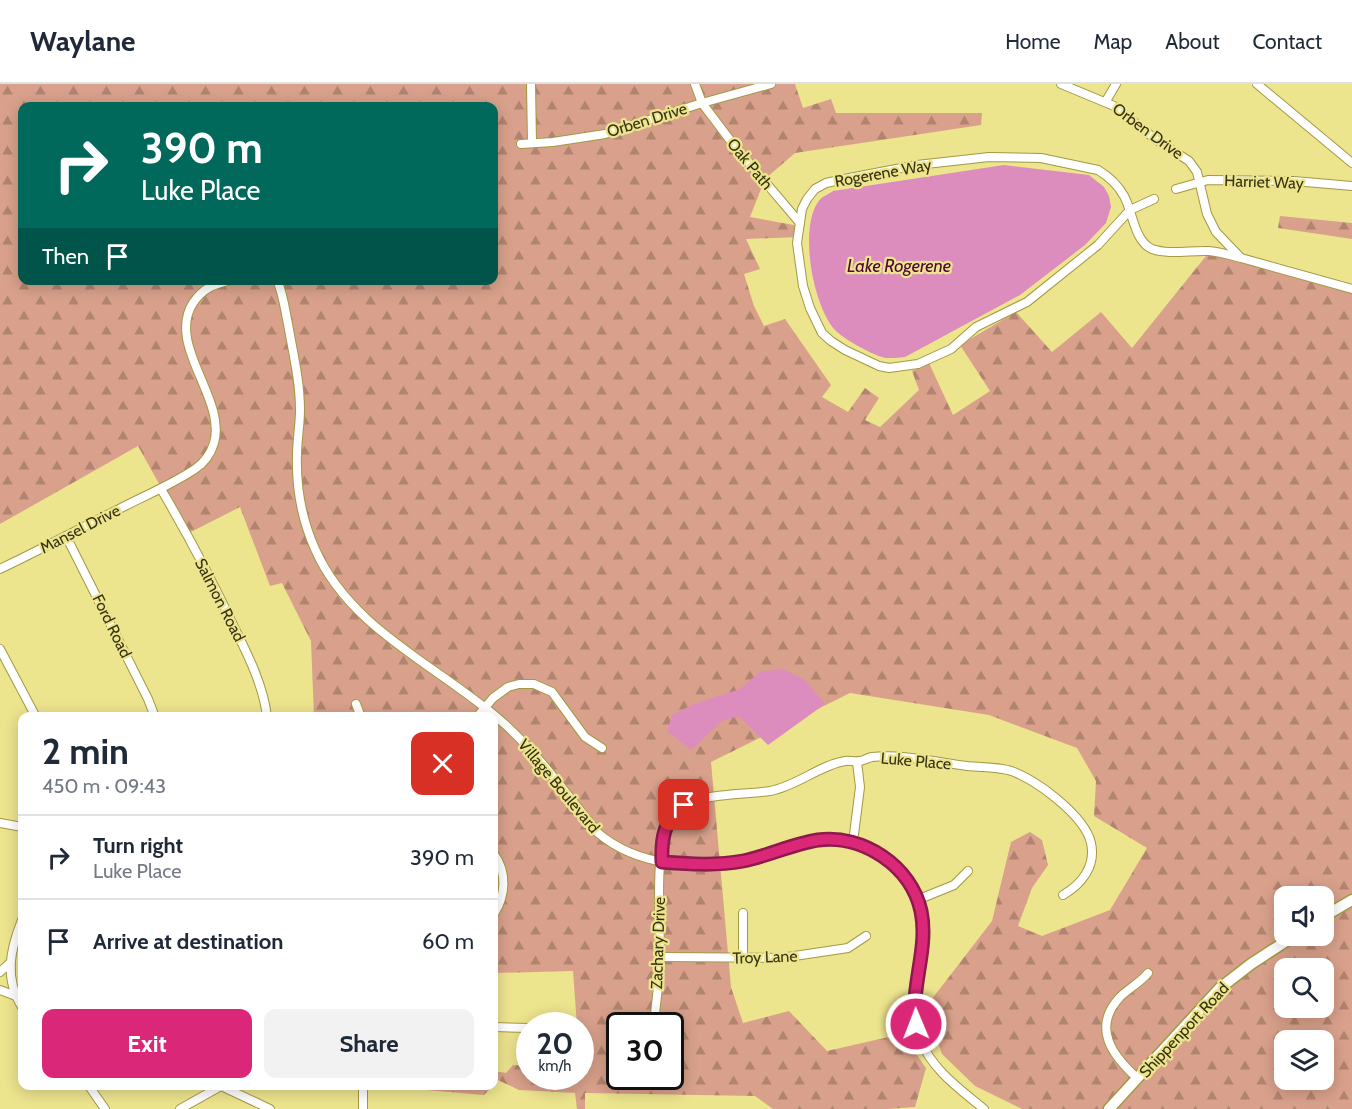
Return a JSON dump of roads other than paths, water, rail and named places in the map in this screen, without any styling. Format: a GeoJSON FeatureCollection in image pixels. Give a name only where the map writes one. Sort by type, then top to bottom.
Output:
{"type":"FeatureCollection","features":[{"type":"Feature","properties":{"kind":"street"},"geometry":{"type":"LineString","coordinates":[[531,84],[532,143]]}},
{"type":"Feature","properties":{"kind":"street","name":"Oak Path"},"geometry":{"type":"LineString","coordinates":[[695,84],[702,103],[733,144],[800,223]]}},
{"type":"Feature","properties":{"kind":"street","name":"Orben Drive"},"geometry":{"type":"LineString","coordinates":[[521,144],[566,141],[604,134],[767,84]]}},
{"type":"Feature","properties":{"kind":"street","name":"Orben Drive"},"geometry":{"type":"LineString","coordinates":[[1062,84],[1106,101],[1155,139],[1189,161],[1197,172],[1208,214],[1216,232],[1241,258]]}},
{"type":"Feature","properties":{"kind":"street"},"geometry":{"type":"LineString","coordinates":[[1106,101],[1116,84]]}},
{"type":"Feature","properties":{"kind":"street"},"geometry":{"type":"LineString","coordinates":[[1257,84],[1352,163]]}},
{"type":"Feature","properties":{"kind":"street","name":"Rogerene Way"},"geometry":{"type":"LineString","coordinates":[[1130,210],[1098,245],[1027,302],[976,327],[951,349],[909,367],[889,368],[869,362],[831,341],[822,333],[803,286],[797,243],[802,209],[815,189],[826,183],[917,165],[989,157],[1041,158],[1098,170],[1106,175],[1124,195],[1130,210],[1140,237],[1151,248],[1164,251],[1222,252],[1241,258]]}},
{"type":"Feature","properties":{"kind":"street","name":"Harriet Way"},"geometry":{"type":"LineString","coordinates":[[1176,189],[1208,180],[1261,180],[1352,186]]}},
{"type":"Feature","properties":{"kind":"street"},"geometry":{"type":"LineString","coordinates":[[1130,210],[1154,199]]}},
{"type":"Feature","properties":{"kind":"street"},"geometry":{"type":"LineString","coordinates":[[1241,258],[1352,289]]}},
{"type":"Feature","properties":{"kind":"street"},"geometry":{"type":"LineString","coordinates":[[161,489],[197,468],[210,453],[214,444],[216,431],[214,417],[186,337],[191,306],[202,292],[214,285]]}},
{"type":"Feature","properties":{"kind":"street","name":"Village Boulevard"},"geometry":{"type":"LineString","coordinates":[[278,285],[298,386],[300,411],[297,467],[301,502],[314,547],[323,566],[349,602],[365,618],[489,712]]}},
{"type":"Feature","properties":{"kind":"street","name":"Mansel Drive"},"geometry":{"type":"LineString","coordinates":[[0,569],[161,489]]}},
{"type":"Feature","properties":{"kind":"street","name":"Salmon Road"},"geometry":{"type":"LineString","coordinates":[[161,489],[218,592],[243,646],[263,698],[266,712]]}},
{"type":"Feature","properties":{"kind":"street","name":"Ford Road"},"geometry":{"type":"LineString","coordinates":[[66,536],[153,712]]}},
{"type":"Feature","properties":{"kind":"street"},"geometry":{"type":"LineString","coordinates":[[0,648],[33,712]]}},
{"type":"Feature","properties":{"kind":"street"},"geometry":{"type":"LineString","coordinates":[[481,712],[497,694],[513,685],[529,683],[543,686],[555,695],[585,737],[602,748]]}},
{"type":"Feature","properties":{"kind":"street"},"geometry":{"type":"LineString","coordinates":[[356,704],[358,712]]}},
{"type":"Feature","properties":{"kind":"street","name":"Village Boulevard"},"geometry":{"type":"LineString","coordinates":[[498,719],[525,744],[598,833],[625,851],[662,862],[713,865],[745,860],[812,841],[828,839],[853,842],[875,852],[894,865],[906,879],[917,900],[924,928],[914,1003],[920,1038],[936,1066],[984,1109]]}},
{"type":"Feature","properties":{"kind":"street","name":"Luke Place"},"geometry":{"type":"LineString","coordinates":[[662,862],[661,846],[665,828],[673,814],[690,802],[772,790],[795,783],[837,763],[848,760],[857,762],[870,757],[1008,770],[1039,786],[1075,817],[1086,831],[1090,841],[1092,854],[1085,876],[1077,887],[1063,895]]}},
{"type":"Feature","properties":{"kind":"street"},"geometry":{"type":"LineString","coordinates":[[853,842],[860,788],[857,762]]}},
{"type":"Feature","properties":{"kind":"street"},"geometry":{"type":"LineString","coordinates":[[0,823],[18,826]]}},
{"type":"Feature","properties":{"kind":"street"},"geometry":{"type":"LineString","coordinates":[[498,860],[503,882],[498,907]]}},
{"type":"Feature","properties":{"kind":"street","name":"Zachary Drive"},"geometry":{"type":"LineString","coordinates":[[655,1012],[660,957],[662,862]]}},
{"type":"Feature","properties":{"kind":"street"},"geometry":{"type":"LineString","coordinates":[[917,900],[954,885],[968,871]]}},
{"type":"Feature","properties":{"kind":"street"},"geometry":{"type":"LineString","coordinates":[[1334,911],[1352,900]]}},
{"type":"Feature","properties":{"kind":"street"},"geometry":{"type":"LineString","coordinates":[[743,913],[743,959]]}},
{"type":"Feature","properties":{"kind":"street"},"geometry":{"type":"LineString","coordinates":[[18,930],[10,963],[10,977],[18,1000]]}},
{"type":"Feature","properties":{"kind":"street","name":"Troy Lane"},"geometry":{"type":"LineString","coordinates":[[660,957],[781,958],[849,948],[866,936]]}},
{"type":"Feature","properties":{"kind":"street","name":"Shippenport Road"},"geometry":{"type":"LineString","coordinates":[[1109,1109],[1220,988],[1279,946]]}},
{"type":"Feature","properties":{"kind":"street"},"geometry":{"type":"LineString","coordinates":[[0,972],[10,963]]}},
{"type":"Feature","properties":{"kind":"street"},"geometry":{"type":"LineString","coordinates":[[1137,1078],[1115,1056],[1107,1039],[1107,1021],[1118,999],[1141,982],[1148,973]]}},
{"type":"Feature","properties":{"kind":"street"},"geometry":{"type":"LineString","coordinates":[[0,990],[16,996]]}},
{"type":"Feature","properties":{"kind":"street"},"geometry":{"type":"LineString","coordinates":[[498,1027],[516,1028]]}},
{"type":"Feature","properties":{"kind":"street"},"geometry":{"type":"LineString","coordinates":[[92,1090],[105,1109]]}},
{"type":"Feature","properties":{"kind":"street"},"geometry":{"type":"LineString","coordinates":[[180,1109],[214,1090]]}},
{"type":"Feature","properties":{"kind":"street"},"geometry":{"type":"LineString","coordinates":[[230,1090],[270,1109]]}},
{"type":"Feature","properties":{"kind":"street"},"geometry":{"type":"LineString","coordinates":[[363,1090],[363,1109]]}},
{"type":"Feature","properties":{"kind":"water","name":"Lake Rogerene"},"geometry":{"type":"Polygon","coordinates":[[[1004,165],[1089,175],[1104,187],[1109,196],[1111,207],[1106,223],[1085,245],[1020,295],[905,357],[886,358],[874,354],[851,342],[834,329],[820,303],[811,267],[810,230],[812,214],[819,200],[833,191],[1004,165]]]}},
{"type":"Feature","properties":{"kind":"water"},"geometry":{"type":"Polygon","coordinates":[[[783,669],[805,680],[825,704],[768,745],[739,716],[722,721],[691,750],[667,731],[672,715],[694,704],[740,689],[760,672],[783,669]]]}}]}
